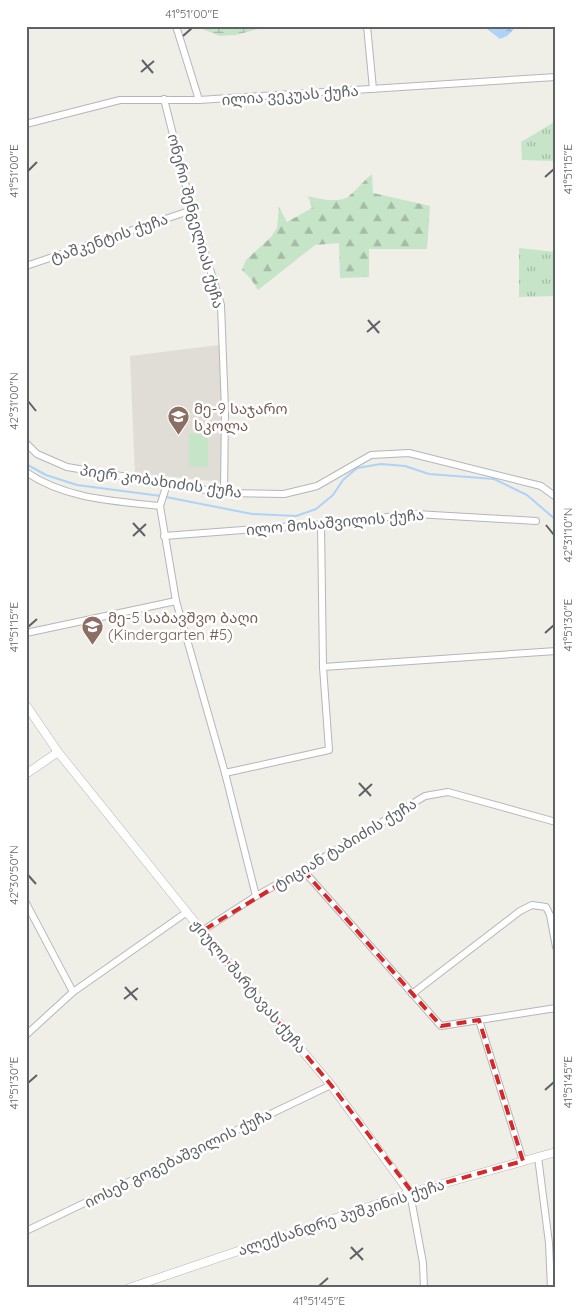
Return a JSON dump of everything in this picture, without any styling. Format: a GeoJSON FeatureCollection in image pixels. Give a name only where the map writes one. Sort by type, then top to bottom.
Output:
{"type":"FeatureCollection","features":[{"type":"Feature","properties":{"kind":"street"},"geometry":{"type":"LineString","coordinates":[[176,26],[199,100]]}},
{"type":"Feature","properties":{"kind":"street"},"geometry":{"type":"LineString","coordinates":[[367,26],[373,89]]}},
{"type":"Feature","properties":{"kind":"street","name":"ილია ვეკუას ქუჩა"},"geometry":{"type":"LineString","coordinates":[[26,124],[120,100],[199,100],[556,77]]}},
{"type":"Feature","properties":{"kind":"street","name":"ონერი შენგელიას ქუჩა"},"geometry":{"type":"LineString","coordinates":[[164,99],[192,210],[221,305],[225,410],[224,493]]}},
{"type":"Feature","properties":{"kind":"street","name":"ტაშკენტის ქუჩა"},"geometry":{"type":"LineString","coordinates":[[26,266],[192,210]]}},
{"type":"Feature","properties":{"kind":"street","name":"პიერ კობახიძის ქუჩა"},"geometry":{"type":"LineString","coordinates":[[26,443],[38,454],[67,467],[224,493],[284,494],[317,486],[371,455],[409,453],[541,486],[556,497]]}},
{"type":"Feature","properties":{"kind":"street"},"geometry":{"type":"LineString","coordinates":[[26,472],[54,487],[81,496],[160,505]]}},
{"type":"Feature","properties":{"kind":"street"},"geometry":{"type":"LineString","coordinates":[[167,484],[160,505],[176,602],[225,772],[256,896]]}},
{"type":"Feature","properties":{"kind":"street","name":"ილო მოსაშვილის ქუჩა"},"geometry":{"type":"LineString","coordinates":[[164,536],[321,524],[416,514],[536,521]]}},
{"type":"Feature","properties":{"kind":"street"},"geometry":{"type":"LineString","coordinates":[[225,772],[328,750],[323,667],[321,524]]}},
{"type":"Feature","properties":{"kind":"street"},"geometry":{"type":"LineString","coordinates":[[26,632],[176,602]]}},
{"type":"Feature","properties":{"kind":"street"},"geometry":{"type":"LineString","coordinates":[[323,667],[556,651]]}},
{"type":"Feature","properties":{"kind":"street","name":"ჟიული შარტავას ქუჩა"},"geometry":{"type":"LineString","coordinates":[[26,705],[58,752],[202,932],[331,1085],[410,1193],[423,1263],[424,1288]]}},
{"type":"Feature","properties":{"kind":"street"},"geometry":{"type":"LineString","coordinates":[[26,774],[58,752]]}},
{"type":"Feature","properties":{"kind":"street","name":"ტიციან ტაბიძის ქუჩა"},"geometry":{"type":"LineString","coordinates":[[202,932],[256,896],[303,870],[425,796],[448,792],[556,822]]}},
{"type":"Feature","properties":{"kind":"street"},"geometry":{"type":"LineString","coordinates":[[303,870],[441,1026],[556,1008]]}},
{"type":"Feature","properties":{"kind":"street"},"geometry":{"type":"LineString","coordinates":[[26,903],[73,992]]}},
{"type":"Feature","properties":{"kind":"street"},"geometry":{"type":"LineString","coordinates":[[412,994],[520,911],[532,905],[546,907],[550,916],[556,947]]}},
{"type":"Feature","properties":{"kind":"street"},"geometry":{"type":"LineString","coordinates":[[26,1035],[73,992],[187,912]]}},
{"type":"Feature","properties":{"kind":"street"},"geometry":{"type":"LineString","coordinates":[[479,1020],[522,1161]]}},
{"type":"Feature","properties":{"kind":"street","name":"იოსებ გოგებაშვილის ქუჩა"},"geometry":{"type":"LineString","coordinates":[[26,1231],[331,1085]]}},
{"type":"Feature","properties":{"kind":"street","name":"ალექსანდრე პუშკინის ქუჩა"},"geometry":{"type":"LineString","coordinates":[[128,1288],[410,1193],[556,1152]]}},
{"type":"Feature","properties":{"kind":"street"},"geometry":{"type":"LineString","coordinates":[[538,1156],[552,1243],[551,1288]]}},
{"type":"Feature","properties":{"kind":"highlighted area"},"geometry":{"type":"Polygon","coordinates":[[[303,870],[441,1026],[479,1020],[523,1161],[412,1192],[331,1085],[202,931],[303,870]]]}},
{"type":"Feature","properties":{"kind":"shaded area","name":"მე-9 საჯარო სკოლა"},"geometry":{"type":"Polygon","coordinates":[[[219,345],[222,399],[222,482],[135,473],[130,356],[219,345]]]}},
{"type":"Feature","properties":{"kind":"green space"},"geometry":{"type":"Polygon","coordinates":[[[188,26],[260,26],[258,29],[236,35],[220,36],[202,29],[189,28],[188,26]]]}},
{"type":"Feature","properties":{"kind":"green space"},"geometry":{"type":"Polygon","coordinates":[[[556,121],[556,161],[522,160],[521,142],[556,121]]]}},
{"type":"Feature","properties":{"kind":"green space"},"geometry":{"type":"Polygon","coordinates":[[[372,174],[373,193],[430,206],[427,249],[369,249],[369,277],[340,278],[339,243],[315,245],[258,290],[242,270],[246,260],[271,237],[277,228],[279,207],[287,222],[312,208],[308,196],[328,200],[344,199],[372,174]]]}},
{"type":"Feature","properties":{"kind":"green space"},"geometry":{"type":"Polygon","coordinates":[[[519,248],[556,252],[556,296],[519,297],[519,248]]]}},
{"type":"Feature","properties":{"kind":"green space"},"geometry":{"type":"Polygon","coordinates":[[[189,433],[208,434],[208,467],[189,467],[189,433]]]}},
{"type":"Feature","properties":{"kind":"water"},"geometry":{"type":"Polygon","coordinates":[[[483,26],[533,26],[516,27],[507,36],[500,39],[483,26]]]}},
{"type":"Feature","properties":{"kind":"waterway"},"geometry":{"type":"LineString","coordinates":[[26,464],[46,475],[77,485],[161,496]]}},
{"type":"Feature","properties":{"kind":"waterway"},"geometry":{"type":"LineString","coordinates":[[166,497],[252,514],[296,516],[316,509],[333,495],[343,480],[357,468],[381,464],[405,466],[429,474],[494,479],[527,495],[556,520]]}},
{"type":"Feature","properties":{"kind":"place","name":"მე-9 საჯარო სკოლა"},"geometry":{"type":"Point","coordinates":[178,436]}},
{"type":"Feature","properties":{"kind":"place","name":"მე-5 საბავშვო ბაღი (Kindergarten #5)"},"geometry":{"type":"Point","coordinates":[92,645]}}]}
